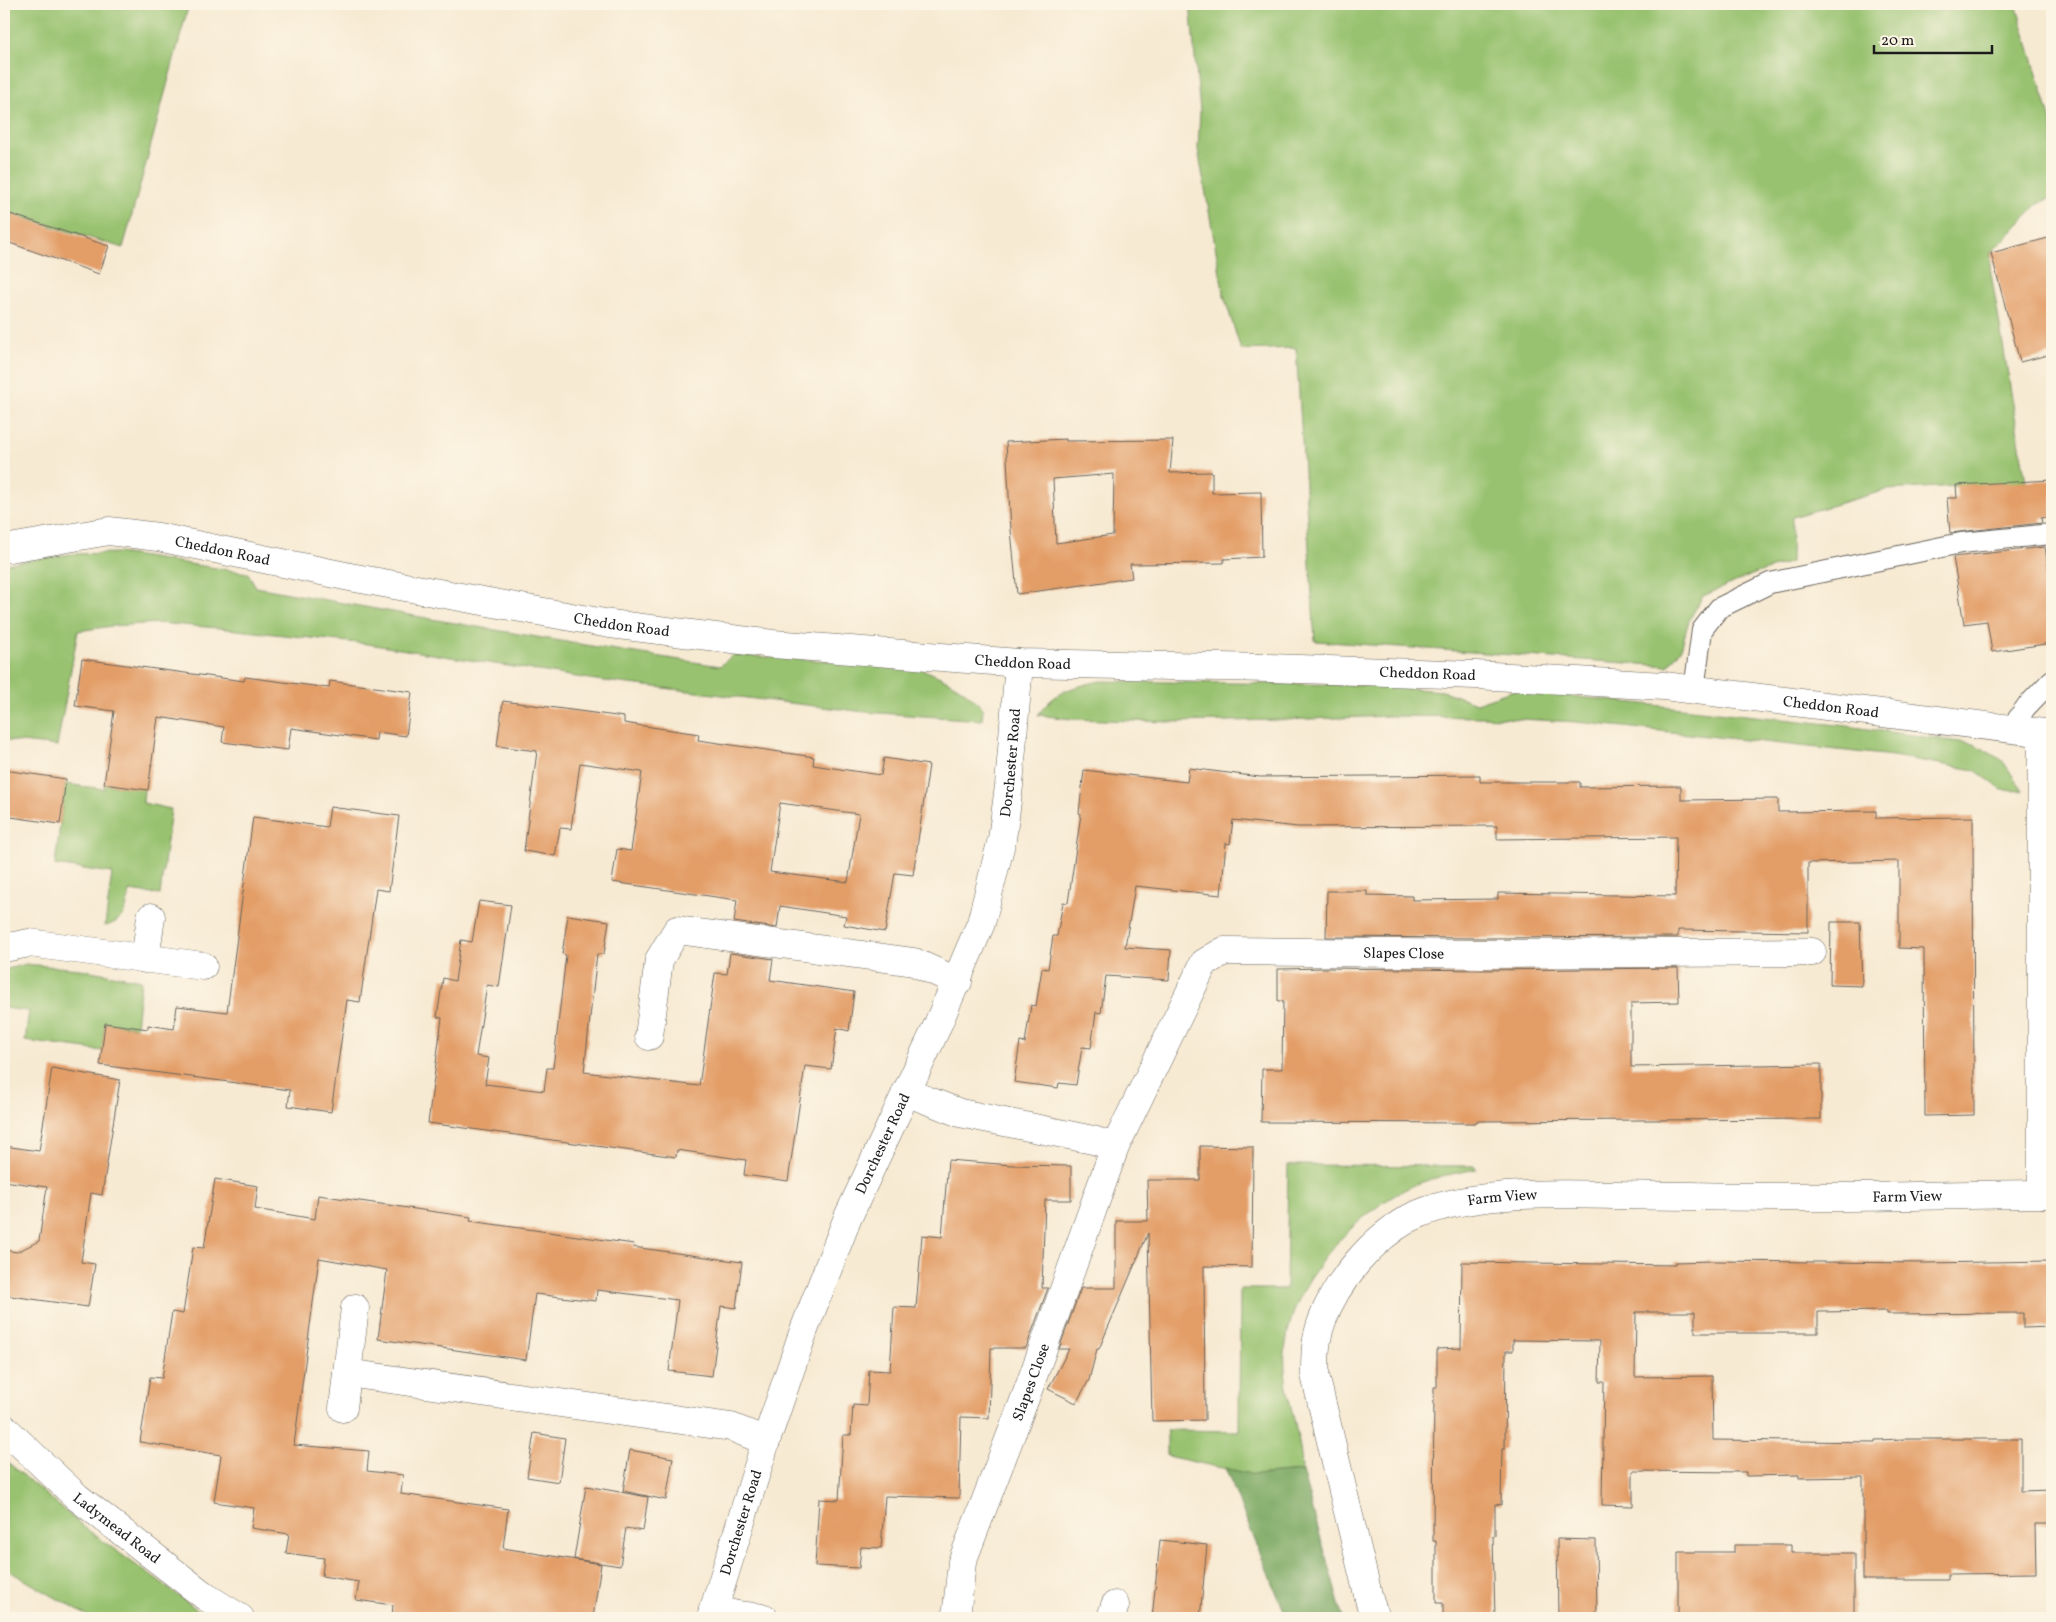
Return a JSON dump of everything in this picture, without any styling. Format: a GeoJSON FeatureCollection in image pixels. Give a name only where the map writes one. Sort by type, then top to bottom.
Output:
{"type":"FeatureCollection","features":[{"type":"Feature","properties":{"kind":"street","name":"Cheddon Road"},"geometry":{"type":"LineString","coordinates":[[4,549],[109,532],[148,536],[350,577],[610,624],[773,644],[1019,664],[1270,668],[1476,675],[1664,686],[1868,710],[2047,734]]}},
{"type":"Feature","properties":{"kind":"street","name":"Dorchester Road"},"geometry":{"type":"LineString","coordinates":[[712,1614],[766,1441],[804,1330],[848,1217],[958,982],[981,922],[1002,839],[1009,786],[1019,664]]}},
{"type":"Feature","properties":{"kind":"street","name":"Farm View"},"geometry":{"type":"LineString","coordinates":[[1376,1618],[1368,1593],[1315,1375],[1316,1344],[1322,1321],[1331,1301],[1359,1259],[1380,1237],[1411,1218],[1445,1204],[1480,1199],[1560,1194],[1820,1197],[2047,1194],[2047,734]]}},
{"type":"Feature","properties":{"kind":"street"},"geometry":{"type":"LineString","coordinates":[[145,959],[151,916]]}},
{"type":"Feature","properties":{"kind":"street"},"geometry":{"type":"LineString","coordinates":[[649,1036],[659,960],[677,930],[914,962],[958,982]]}},
{"type":"Feature","properties":{"kind":"street"},"geometry":{"type":"LineString","coordinates":[[4,948],[29,943],[203,966]]}},
{"type":"Feature","properties":{"kind":"street","name":"Slapes Close"},"geometry":{"type":"LineString","coordinates":[[956,1618],[962,1562],[1027,1393],[1115,1147],[1204,963],[1224,951],[1474,954],[1812,952]]}},
{"type":"Feature","properties":{"kind":"street"},"geometry":{"type":"LineString","coordinates":[[906,1092],[960,1113],[1093,1140],[1115,1147]]}},
{"type":"Feature","properties":{"kind":"street"},"geometry":{"type":"LineString","coordinates":[[343,1408],[355,1308]]}},
{"type":"Feature","properties":{"kind":"street"},"geometry":{"type":"LineString","coordinates":[[347,1373],[731,1427],[766,1441]]}},
{"type":"Feature","properties":{"kind":"street","name":"Ladymead Road"},"geometry":{"type":"LineString","coordinates":[[4,1428],[77,1497],[206,1597],[240,1618]]}},
{"type":"Feature","properties":{"kind":"street"},"geometry":{"type":"LineString","coordinates":[[712,1614],[764,1618]]}},
{"type":"Feature","properties":{"kind":"lane"},"geometry":{"type":"LineString","coordinates":[[1694,690],[1702,630],[1719,608],[1770,583],[1961,543],[2052,534]]}},
{"type":"Feature","properties":{"kind":"lane"},"geometry":{"type":"LineString","coordinates":[[2010,730],[2026,706],[2052,680]]}},
{"type":"Feature","properties":{"kind":"green space"},"geometry":{"type":"Polygon","coordinates":[[[4,4],[189,4],[123,248],[4,210],[4,4]]]}},
{"type":"Feature","properties":{"kind":"green space"},"geometry":{"type":"Polygon","coordinates":[[[1190,4],[2016,4],[2052,124],[2052,198],[2040,202],[1991,253],[1990,267],[2026,482],[1886,490],[1792,517],[1791,562],[1754,574],[1703,596],[1689,620],[1681,649],[1668,666],[1315,641],[1296,348],[1241,350],[1224,296],[1198,149],[1200,111],[1190,4]]]}},
{"type":"Feature","properties":{"kind":"green space"},"geometry":{"type":"Polygon","coordinates":[[[119,553],[248,573],[256,587],[488,629],[720,666],[733,655],[913,666],[942,678],[968,694],[983,708],[982,720],[865,712],[596,680],[368,644],[158,623],[112,626],[78,631],[57,746],[4,740],[4,564],[71,554],[119,553]]]}},
{"type":"Feature","properties":{"kind":"green space"},"geometry":{"type":"Polygon","coordinates":[[[1100,681],[1364,685],[1443,691],[1476,703],[1514,690],[1847,726],[1974,744],[2002,760],[2023,791],[2002,790],[1975,770],[1893,756],[1577,722],[1482,717],[1391,716],[1168,722],[1071,719],[1038,715],[1051,700],[1065,691],[1100,681]]]}},
{"type":"Feature","properties":{"kind":"green space"},"geometry":{"type":"Polygon","coordinates":[[[65,784],[104,789],[104,784],[144,789],[143,803],[171,809],[160,895],[129,891],[126,909],[123,914],[116,921],[105,926],[112,873],[55,865],[65,784]]]}},
{"type":"Feature","properties":{"kind":"green space"},"geometry":{"type":"Polygon","coordinates":[[[26,964],[79,969],[141,980],[136,1027],[105,1023],[102,1051],[25,1041],[29,1011],[4,1008],[4,970],[26,964]]]}},
{"type":"Feature","properties":{"kind":"green space"},"geometry":{"type":"Polygon","coordinates":[[[1288,1165],[1475,1166],[1476,1169],[1423,1182],[1406,1189],[1383,1203],[1339,1241],[1320,1264],[1304,1288],[1293,1315],[1286,1342],[1285,1370],[1288,1395],[1300,1446],[1302,1471],[1254,1475],[1167,1456],[1167,1430],[1239,1431],[1240,1289],[1286,1289],[1288,1165]]]}},
{"type":"Feature","properties":{"kind":"green space"},"geometry":{"type":"Polygon","coordinates":[[[4,1459],[85,1528],[209,1618],[91,1618],[4,1568],[4,1459]]]}},
{"type":"Feature","properties":{"kind":"green space"},"geometry":{"type":"Polygon","coordinates":[[[1225,1468],[1254,1475],[1302,1471],[1343,1618],[1287,1618],[1225,1468]]]}},
{"type":"Feature","properties":{"kind":"building"},"geometry":{"type":"Polygon","coordinates":[[[4,212],[109,246],[99,274],[4,241],[4,212]]]}},
{"type":"Feature","properties":{"kind":"building"},"geometry":{"type":"Polygon","coordinates":[[[2052,237],[2052,354],[2020,362],[1991,253],[2052,237]]]}},
{"type":"Feature","properties":{"kind":"building"},"geometry":{"type":"Polygon","coordinates":[[[1066,439],[1066,441],[1173,440],[1170,473],[1212,472],[1212,493],[1261,492],[1262,557],[1224,559],[1224,563],[1130,564],[1132,578],[1017,594],[1006,442],[1066,439]],[[1114,474],[1053,479],[1056,543],[1113,535],[1114,474]]]}},
{"type":"Feature","properties":{"kind":"building"},"geometry":{"type":"Polygon","coordinates":[[[2052,480],[2052,516],[2041,518],[2042,523],[1950,533],[1947,498],[1957,498],[1956,485],[2052,480]]]}},
{"type":"Feature","properties":{"kind":"building"},"geometry":{"type":"Polygon","coordinates":[[[2045,547],[2052,593],[2052,643],[1992,652],[1987,621],[1964,624],[1953,557],[2045,547]]]}},
{"type":"Feature","properties":{"kind":"building"},"geometry":{"type":"Polygon","coordinates":[[[82,659],[244,681],[245,677],[329,688],[330,681],[412,692],[406,736],[377,732],[376,740],[291,728],[288,750],[222,742],[224,727],[158,717],[148,790],[104,784],[114,711],[75,706],[82,659]]]}},
{"type":"Feature","properties":{"kind":"building"},"geometry":{"type":"Polygon","coordinates":[[[503,701],[624,717],[624,723],[699,734],[698,740],[814,757],[813,765],[881,775],[884,758],[929,765],[913,875],[895,873],[885,932],[844,925],[846,916],[780,906],[777,928],[734,922],[737,900],[612,882],[617,849],[631,851],[642,772],[580,763],[571,829],[560,828],[555,856],[524,851],[537,751],[497,746],[503,701]],[[780,803],[770,872],[848,882],[859,814],[780,803]]]}},
{"type":"Feature","properties":{"kind":"building"},"geometry":{"type":"Polygon","coordinates":[[[1189,768],[1260,777],[1480,775],[1480,782],[1580,782],[1580,787],[1681,786],[1681,800],[1778,799],[1778,812],[1876,811],[1876,818],[1973,817],[1974,1115],[1925,1116],[1924,949],[1899,948],[1899,861],[1808,863],[1808,932],[1678,930],[1678,937],[1326,937],[1327,891],[1367,891],[1367,895],[1412,896],[1412,900],[1498,899],[1498,893],[1675,896],[1676,837],[1497,839],[1497,826],[1298,827],[1233,820],[1230,844],[1226,843],[1221,895],[1135,886],[1125,947],[1171,950],[1169,980],[1106,976],[1101,1013],[1096,1012],[1091,1048],[1082,1047],[1076,1085],[1059,1083],[1058,1088],[1014,1082],[1020,1042],[1025,1043],[1031,1005],[1036,1006],[1042,968],[1048,969],[1053,936],[1057,936],[1063,902],[1068,903],[1081,814],[1079,813],[1084,770],[1187,782],[1189,768]]]}},
{"type":"Feature","properties":{"kind":"building"},"geometry":{"type":"Polygon","coordinates":[[[4,770],[66,779],[60,824],[4,816],[4,770]]]}},
{"type":"Feature","properties":{"kind":"building"},"geometry":{"type":"Polygon","coordinates":[[[330,807],[399,816],[389,891],[376,889],[360,1002],[347,1000],[331,1112],[288,1106],[290,1090],[100,1065],[105,1023],[148,1029],[148,1025],[174,1029],[177,1006],[227,1012],[253,817],[327,827],[330,807]]]}},
{"type":"Feature","properties":{"kind":"building"},"geometry":{"type":"Polygon","coordinates":[[[479,901],[511,905],[499,987],[487,985],[476,1056],[489,1058],[485,1084],[544,1091],[547,1068],[553,1068],[566,955],[562,954],[568,915],[609,921],[604,954],[597,954],[584,1072],[699,1086],[715,973],[727,974],[730,953],[773,959],[770,980],[854,992],[849,1031],[837,1028],[831,1069],[805,1066],[788,1181],[744,1175],[746,1160],[677,1150],[676,1157],[428,1123],[442,1018],[437,1017],[443,978],[455,981],[461,940],[472,942],[479,901]]]}},
{"type":"Feature","properties":{"kind":"building"},"geometry":{"type":"Polygon","coordinates":[[[1831,922],[1860,922],[1862,986],[1830,985],[1831,922]]]}},
{"type":"Feature","properties":{"kind":"building"},"geometry":{"type":"Polygon","coordinates":[[[1678,968],[1679,1002],[1631,1003],[1631,1067],[1821,1064],[1821,1119],[1476,1121],[1476,1123],[1261,1122],[1262,1069],[1282,1069],[1283,1001],[1278,1001],[1278,969],[1484,970],[1678,968]]]}},
{"type":"Feature","properties":{"kind":"building"},"geometry":{"type":"Polygon","coordinates":[[[52,1068],[120,1080],[102,1195],[91,1193],[81,1262],[95,1264],[88,1307],[4,1295],[4,1250],[17,1252],[39,1241],[47,1187],[4,1181],[4,1146],[39,1151],[52,1068]]]}},
{"type":"Feature","properties":{"kind":"building"},"geometry":{"type":"Polygon","coordinates":[[[1200,1146],[1253,1147],[1252,1267],[1204,1266],[1205,1420],[1152,1421],[1148,1233],[1099,1349],[1097,1349],[1089,1380],[1076,1403],[1048,1389],[1069,1349],[1059,1349],[1081,1288],[1116,1288],[1116,1221],[1148,1221],[1147,1180],[1200,1180],[1200,1146]]]}},
{"type":"Feature","properties":{"kind":"building"},"geometry":{"type":"Polygon","coordinates":[[[948,1160],[1012,1165],[1071,1166],[1071,1200],[1045,1200],[1042,1288],[1048,1288],[1026,1348],[991,1348],[989,1418],[961,1417],[959,1498],[885,1496],[881,1548],[861,1547],[859,1568],[815,1566],[819,1499],[839,1500],[843,1435],[851,1435],[853,1405],[867,1406],[869,1370],[890,1371],[894,1307],[916,1308],[922,1235],[942,1237],[948,1160]]]}},
{"type":"Feature","properties":{"kind":"building"},"geometry":{"type":"Polygon","coordinates":[[[215,1179],[258,1186],[255,1209],[315,1219],[318,1195],[471,1217],[470,1221],[634,1244],[633,1247],[742,1262],[736,1308],[721,1306],[712,1376],[669,1371],[678,1300],[597,1290],[596,1301],[535,1294],[526,1360],[378,1339],[387,1270],[319,1258],[294,1445],[369,1451],[367,1471],[403,1475],[401,1494],[508,1509],[503,1548],[601,1564],[593,1618],[392,1618],[393,1605],[356,1600],[359,1582],[322,1576],[324,1558],[286,1553],[289,1534],[251,1528],[254,1508],[214,1502],[221,1455],[140,1442],[150,1377],[162,1378],[172,1312],[183,1314],[193,1247],[204,1248],[215,1179]]]}},
{"type":"Feature","properties":{"kind":"building"},"geometry":{"type":"Polygon","coordinates":[[[2052,1261],[2052,1327],[2023,1328],[2023,1313],[1887,1314],[1887,1311],[1818,1312],[1818,1333],[1695,1333],[1695,1312],[1636,1312],[1635,1377],[1712,1376],[1713,1440],[1875,1442],[1875,1440],[1905,1439],[2021,1439],[2021,1491],[2052,1490],[2052,1524],[2035,1524],[2036,1573],[1948,1574],[1948,1580],[1863,1580],[1863,1477],[1799,1478],[1799,1475],[1746,1476],[1746,1472],[1633,1471],[1633,1506],[1602,1505],[1604,1382],[1599,1382],[1600,1341],[1513,1340],[1513,1351],[1506,1351],[1505,1449],[1502,1449],[1501,1505],[1495,1504],[1495,1536],[1493,1536],[1495,1618],[1443,1618],[1443,1603],[1436,1603],[1436,1541],[1433,1541],[1434,1387],[1437,1387],[1437,1349],[1461,1348],[1462,1262],[1675,1265],[1675,1262],[1924,1263],[2052,1261]]]}},
{"type":"Feature","properties":{"kind":"building"},"geometry":{"type":"Polygon","coordinates":[[[534,1433],[565,1438],[559,1482],[527,1477],[534,1433]]]}},
{"type":"Feature","properties":{"kind":"building"},"geometry":{"type":"Polygon","coordinates":[[[630,1450],[673,1458],[666,1500],[623,1491],[630,1450]]]}},
{"type":"Feature","properties":{"kind":"building"},"geometry":{"type":"Polygon","coordinates":[[[586,1486],[648,1497],[643,1531],[626,1528],[620,1566],[574,1559],[586,1486]]]}},
{"type":"Feature","properties":{"kind":"building"},"geometry":{"type":"Polygon","coordinates":[[[1557,1539],[1596,1540],[1597,1618],[1558,1618],[1557,1539]]]}},
{"type":"Feature","properties":{"kind":"building"},"geometry":{"type":"Polygon","coordinates":[[[1160,1540],[1207,1545],[1200,1618],[1152,1618],[1160,1540]]]}},
{"type":"Feature","properties":{"kind":"building"},"geometry":{"type":"Polygon","coordinates":[[[1734,1545],[1791,1545],[1791,1553],[1854,1553],[1854,1618],[1678,1618],[1678,1552],[1734,1552],[1734,1545]]]}}]}
